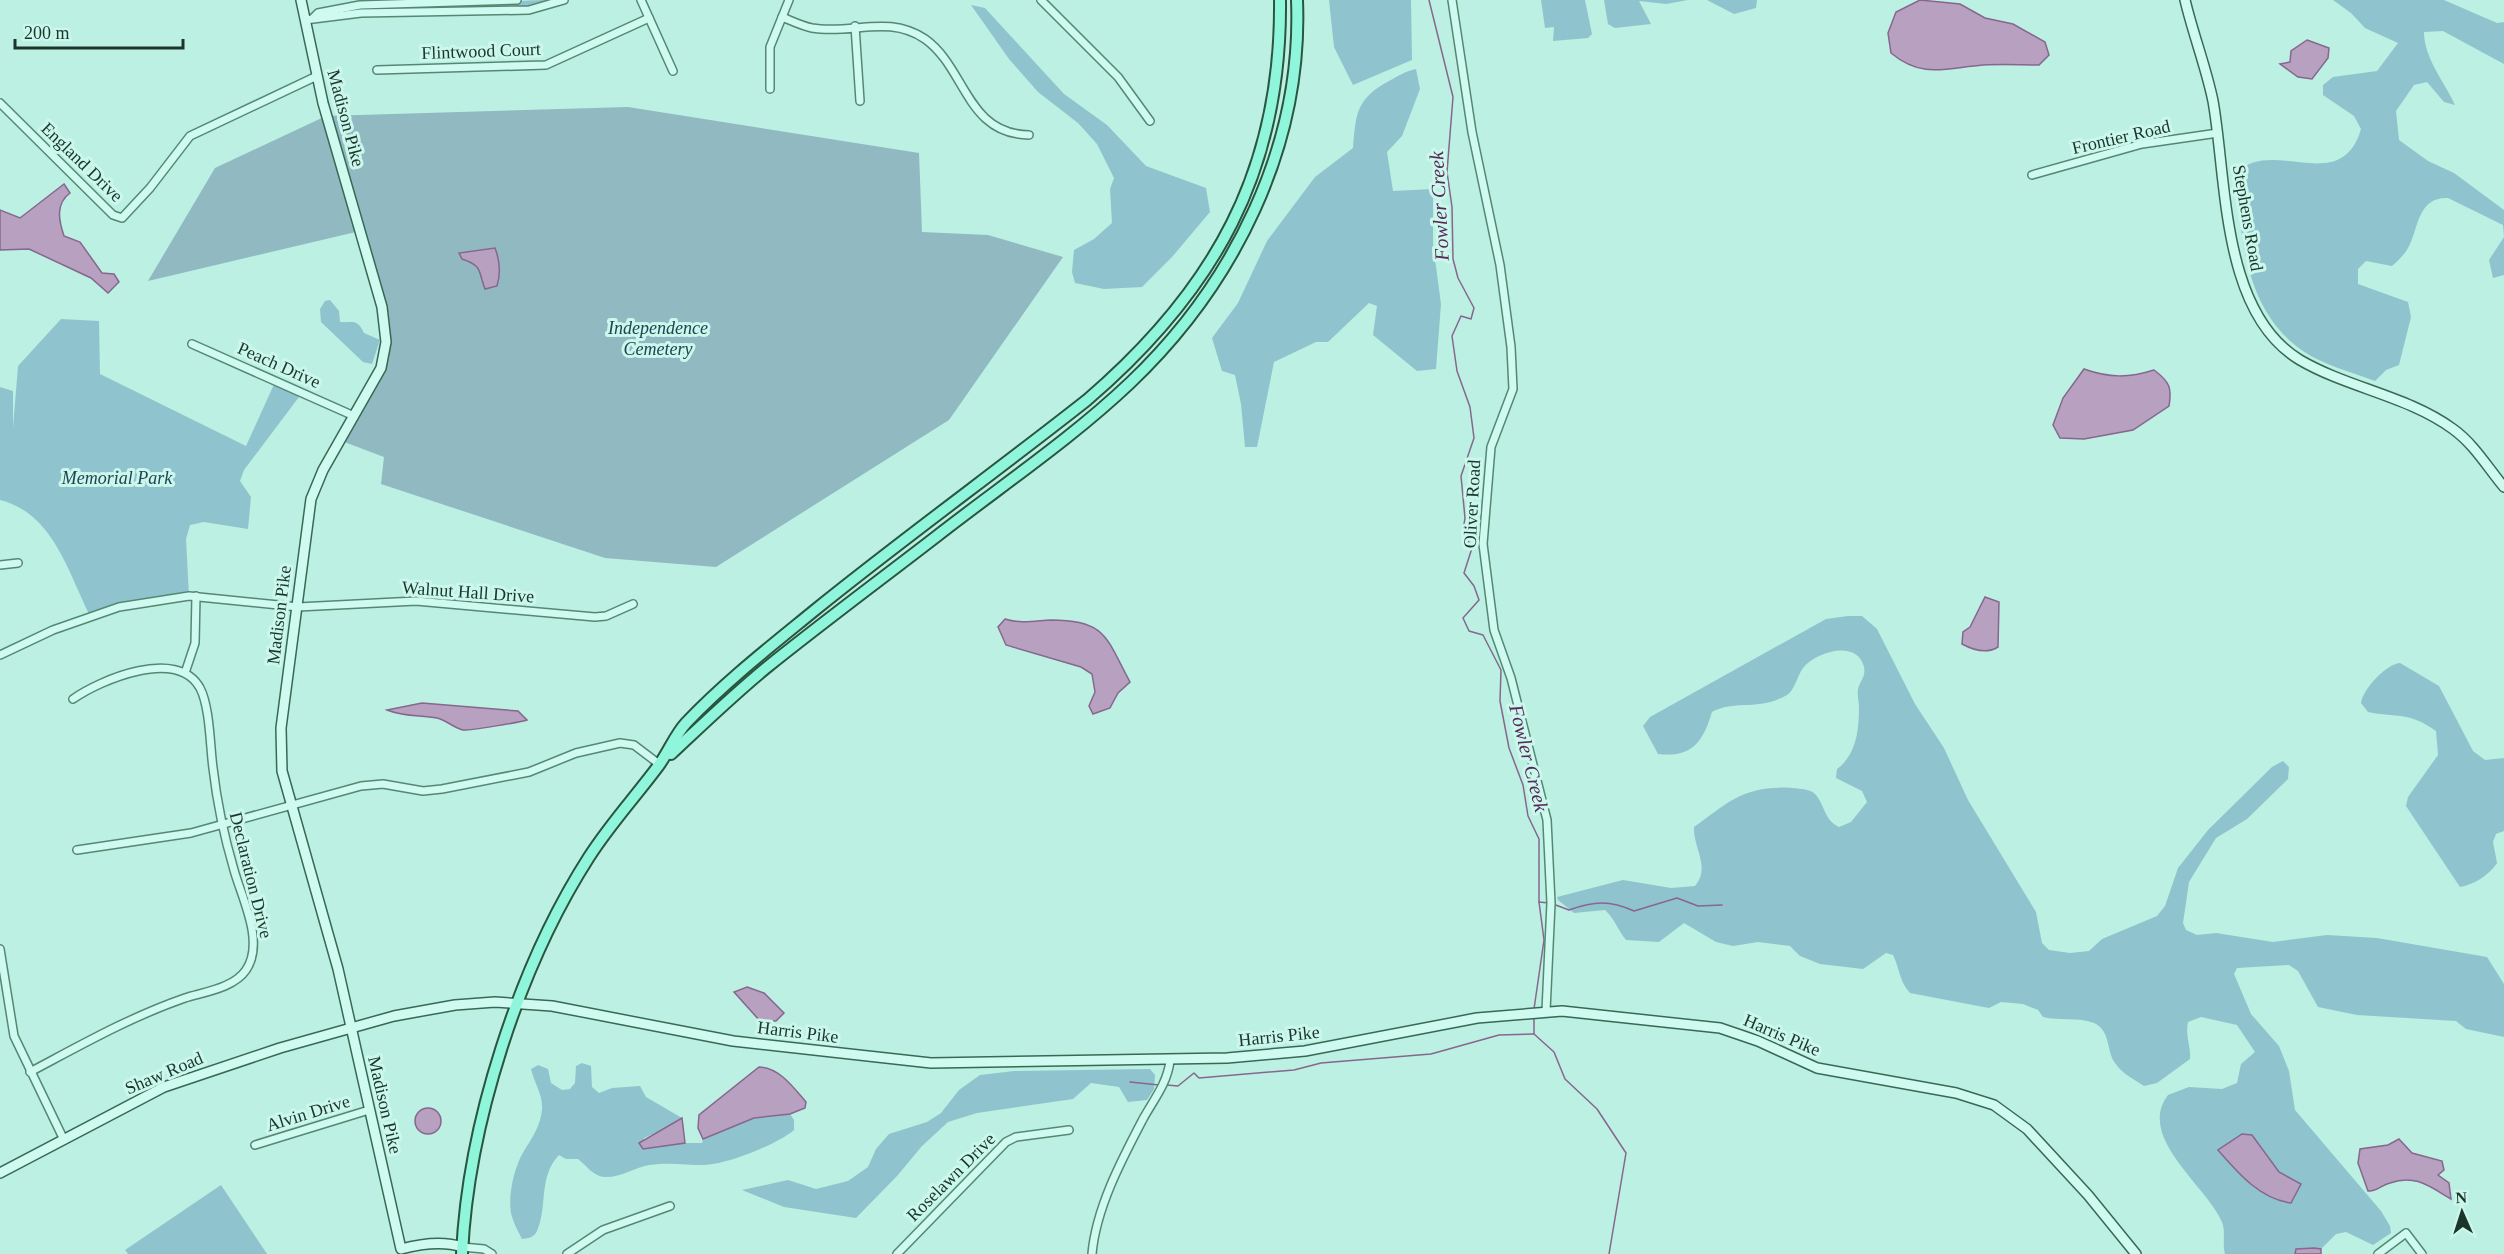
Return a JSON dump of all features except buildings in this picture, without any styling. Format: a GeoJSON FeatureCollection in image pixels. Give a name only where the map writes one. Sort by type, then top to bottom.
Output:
{"type":"FeatureCollection","features":[{"type":"Feature","properties":{"kind":"main road","name":"Madison Pike"},"geometry":{"type":"LineString","coordinates":[[301,0],[309,19],[317,76],[382,307],[386,334],[381,368],[322,470],[311,499],[280,743],[282,771],[321,904],[401,1249],[417,1245],[452,1244],[462,1250]]}},
{"type":"Feature","properties":{"kind":"main road"},"geometry":{"type":"LineString","coordinates":[[462,1250],[471,1178],[486,1107],[518,1002],[553,922],[581,870],[603,836],[659,764],[684,726],[745,667],[844,587],[1087,400],[1121,371],[1186,299],[1229,228],[1247,192],[1262,148],[1273,106],[1278,65],[1280,0]]}},
{"type":"Feature","properties":{"kind":"main road"},"geometry":{"type":"LineString","coordinates":[[659,764],[765,669],[1085,422],[1161,352],[1218,277],[1239,242],[1272,171],[1291,102],[1296,60],[1297,0]]}},
{"type":"Feature","properties":{"kind":"main road","name":"Stephens Road"},"geometry":{"type":"LineString","coordinates":[[2185,0],[2210,89],[2238,266],[2246,292],[2271,333],[2299,359],[2420,411],[2453,429],[2476,452],[2504,487]]}},
{"type":"Feature","properties":{"kind":"main road","name":"Harris Pike"},"geometry":{"type":"LineString","coordinates":[[351,1029],[428,1008],[518,1002],[576,1010],[733,1041],[902,1061],[1170,1061],[1305,1051],[1446,1023],[1546,1011],[1592,1012],[1720,1028],[1758,1041],[1823,1070],[1954,1092],[1994,1105],[2027,1129],[2095,1203],[2136,1254]]}},
{"type":"Feature","properties":{"kind":"main road","name":"Shaw Road"},"geometry":{"type":"LineString","coordinates":[[0,1173],[164,1087],[280,1048],[351,1029]]}},
{"type":"Feature","properties":{"kind":"street"},"geometry":{"type":"LineString","coordinates":[[309,19],[318,13],[359,2],[518,0]]}},
{"type":"Feature","properties":{"kind":"street"},"geometry":{"type":"LineString","coordinates":[[309,19],[321,20],[361,14],[529,10],[564,0]]}},
{"type":"Feature","properties":{"kind":"street"},"geometry":{"type":"LineString","coordinates":[[641,0],[673,71]]}},
{"type":"Feature","properties":{"kind":"street"},"geometry":{"type":"LineString","coordinates":[[770,89],[770,47],[789,0]]}},
{"type":"Feature","properties":{"kind":"street"},"geometry":{"type":"LineString","coordinates":[[1041,0],[1118,77],[1150,121]]}},
{"type":"Feature","properties":{"kind":"street","name":"Oliver Road"},"geometry":{"type":"LineString","coordinates":[[1452,0],[1472,132],[1504,290],[1513,367],[1511,400],[1491,447],[1483,544],[1494,630],[1511,678],[1547,820],[1551,903],[1546,1011]]}},
{"type":"Feature","properties":{"kind":"street"},"geometry":{"type":"LineString","coordinates":[[359,2],[361,14]]}},
{"type":"Feature","properties":{"kind":"street"},"geometry":{"type":"LineString","coordinates":[[782,16],[814,28],[896,27],[925,40],[940,54],[969,102],[980,114],[1005,130],[1029,135]]}},
{"type":"Feature","properties":{"kind":"street","name":"Flintwood Court"},"geometry":{"type":"LineString","coordinates":[[377,70],[546,65],[649,18]]}},
{"type":"Feature","properties":{"kind":"street"},"geometry":{"type":"LineString","coordinates":[[855,26],[860,101]]}},
{"type":"Feature","properties":{"kind":"street","name":"England Drive"},"geometry":{"type":"LineString","coordinates":[[0,103],[106,209],[122,218],[150,188],[190,136],[317,76]]}},
{"type":"Feature","properties":{"kind":"street","name":"Frontier Road"},"geometry":{"type":"LineString","coordinates":[[2032,175],[2142,144],[2218,133]]}},
{"type":"Feature","properties":{"kind":"street","name":"Peach Drive"},"geometry":{"type":"LineString","coordinates":[[192,344],[354,416]]}},
{"type":"Feature","properties":{"kind":"street"},"geometry":{"type":"LineString","coordinates":[[0,565],[18,563]]}},
{"type":"Feature","properties":{"kind":"street"},"geometry":{"type":"LineString","coordinates":[[72,699],[104,681],[132,672],[162,668],[185,673],[195,644],[196,596]]}},
{"type":"Feature","properties":{"kind":"street","name":"Walnut Hall Drive"},"geometry":{"type":"LineString","coordinates":[[0,655],[52,630],[119,607],[196,596],[298,607],[416,601],[595,617],[606,616],[633,604]]}},
{"type":"Feature","properties":{"kind":"street","name":"Declaration Drive"},"geometry":{"type":"LineString","coordinates":[[30,1072],[125,1021],[230,983],[246,970],[254,942],[221,826],[203,696],[195,682],[185,673]]}},
{"type":"Feature","properties":{"kind":"street"},"geometry":{"type":"LineString","coordinates":[[77,850],[175,836],[221,826],[374,784],[423,792],[530,772],[576,753],[620,743],[634,745],[659,764]]}},
{"type":"Feature","properties":{"kind":"street"},"geometry":{"type":"LineString","coordinates":[[0,948],[4,1003],[12,1029],[30,1072],[64,1140]]}},
{"type":"Feature","properties":{"kind":"street"},"geometry":{"type":"LineString","coordinates":[[1092,1254],[1101,1212],[1134,1137],[1163,1087],[1170,1061]]}},
{"type":"Feature","properties":{"kind":"street","name":"Alvin Drive"},"geometry":{"type":"LineString","coordinates":[[255,1145],[369,1110]]}},
{"type":"Feature","properties":{"kind":"street","name":"Roselawn Drive"},"geometry":{"type":"LineString","coordinates":[[897,1254],[1005,1142],[1016,1137],[1069,1130]]}},
{"type":"Feature","properties":{"kind":"street"},"geometry":{"type":"LineString","coordinates":[[567,1254],[603,1230],[670,1206]]}},
{"type":"Feature","properties":{"kind":"street"},"geometry":{"type":"LineString","coordinates":[[2378,1254],[2406,1233],[2422,1254]]}},
{"type":"Feature","properties":{"kind":"street"},"geometry":{"type":"LineString","coordinates":[[462,1250],[484,1250],[492,1254]]}},
{"type":"Feature","properties":{"kind":"green space"},"geometry":{"type":"Polygon","coordinates":[[[558,0],[527,7],[372,8],[558,0]]]}},
{"type":"Feature","properties":{"kind":"green space"},"geometry":{"type":"Polygon","coordinates":[[[1329,0],[1411,0],[1412,60],[1353,85],[1334,47],[1329,0]]]}},
{"type":"Feature","properties":{"kind":"green space"},"geometry":{"type":"Polygon","coordinates":[[[1541,0],[1585,0],[1592,34],[1588,38],[1553,41],[1554,27],[1545,28],[1541,0]]]}},
{"type":"Feature","properties":{"kind":"green space"},"geometry":{"type":"Polygon","coordinates":[[[1604,0],[1688,0],[1666,4],[1639,1],[1651,24],[1615,28],[1608,24],[1604,0]]]}},
{"type":"Feature","properties":{"kind":"green space"},"geometry":{"type":"Polygon","coordinates":[[[1707,0],[1757,0],[1756,8],[1734,14],[1707,0]]]}},
{"type":"Feature","properties":{"kind":"green space"},"geometry":{"type":"Polygon","coordinates":[[[2333,0],[2444,0],[2497,23],[2504,22],[2504,64],[2443,31],[2424,32],[2427,51],[2455,105],[2444,102],[2427,82],[2414,85],[2396,111],[2399,140],[2428,161],[2454,173],[2504,210],[2504,237],[2503,225],[2448,198],[2438,199],[2426,207],[2418,220],[2408,247],[2392,266],[2366,261],[2358,269],[2358,284],[2408,302],[2411,317],[2399,365],[2386,370],[2375,381],[2311,356],[2283,334],[2268,315],[2257,294],[2240,223],[2235,174],[2250,164],[2267,160],[2322,163],[2338,160],[2351,149],[2361,129],[2354,116],[2323,95],[2323,85],[2333,77],[2377,71],[2398,43],[2365,28],[2351,13],[2333,0]]]}},
{"type":"Feature","properties":{"kind":"green space"},"geometry":{"type":"Polygon","coordinates":[[[971,5],[985,8],[1064,94],[1107,125],[1146,166],[1206,188],[1210,212],[1172,257],[1142,287],[1104,289],[1075,283],[1072,272],[1074,250],[1094,239],[1112,223],[1110,189],[1114,178],[1097,144],[1078,123],[1038,92],[1009,59],[971,5]]]}},
{"type":"Feature","properties":{"kind":"green space"},"geometry":{"type":"Polygon","coordinates":[[[1416,69],[1420,89],[1402,136],[1387,152],[1393,191],[1433,189],[1433,244],[1441,304],[1436,369],[1417,371],[1373,335],[1377,306],[1369,303],[1328,342],[1316,342],[1274,362],[1257,447],[1245,447],[1241,404],[1235,375],[1222,371],[1212,338],[1238,303],[1267,241],[1315,177],[1353,148],[1357,116],[1364,101],[1378,88],[1416,69]]]}},
{"type":"Feature","properties":{"kind":"green space","name":"Independence Cemetery"},"geometry":{"type":"Polygon","coordinates":[[[628,107],[919,153],[922,232],[988,235],[1063,257],[949,420],[716,567],[605,558],[381,484],[384,457],[339,440],[364,400],[386,342],[360,231],[148,281],[215,168],[326,116],[628,107]]]}},
{"type":"Feature","properties":{"kind":"green space"},"geometry":{"type":"Polygon","coordinates":[[[2504,237],[2504,275],[2493,278],[2489,260],[2504,237]]]}},
{"type":"Feature","properties":{"kind":"green space"},"geometry":{"type":"Polygon","coordinates":[[[330,300],[339,311],[340,322],[357,323],[364,333],[380,340],[372,364],[363,362],[321,322],[320,309],[325,301],[330,300]]]}},
{"type":"Feature","properties":{"kind":"green space","name":"Memorial Park"},"geometry":{"type":"Polygon","coordinates":[[[61,319],[99,321],[100,374],[246,446],[276,380],[302,393],[244,470],[240,481],[251,497],[248,529],[204,522],[190,525],[186,539],[189,596],[90,616],[66,563],[46,531],[33,517],[18,507],[0,500],[0,387],[13,391],[13,428],[18,366],[61,319]]]}},
{"type":"Feature","properties":{"kind":"green space"},"geometry":{"type":"Polygon","coordinates":[[[1862,616],[1877,629],[1915,704],[1944,748],[1968,800],[2036,912],[2042,943],[2049,950],[2070,953],[2089,951],[2102,939],[2157,916],[2165,906],[2178,868],[2208,830],[2272,767],[2283,761],[2289,767],[2288,779],[2247,819],[2216,838],[2189,882],[2183,923],[2186,930],[2197,935],[2216,933],[2273,942],[2327,935],[2377,938],[2487,957],[2504,984],[2504,1037],[2466,1029],[2456,1021],[2357,1015],[2318,1007],[2298,971],[2289,965],[2237,968],[2234,974],[2251,1014],[2279,1046],[2289,1071],[2295,1110],[2381,1211],[2390,1226],[2391,1233],[2373,1245],[2346,1232],[2336,1234],[2321,1249],[2297,1249],[2295,1254],[2225,1254],[2222,1222],[2167,1144],[2161,1127],[2160,1111],[2168,1095],[2189,1087],[2222,1089],[2237,1083],[2241,1064],[2255,1052],[2237,1025],[2201,1017],[2188,1022],[2190,1059],[2157,1083],[2144,1086],[2118,1067],[2112,1058],[2106,1036],[2094,1023],[2043,1017],[2038,1010],[2023,1004],[2001,1002],[1989,1008],[1910,993],[1893,955],[1886,953],[1863,969],[1820,964],[1800,956],[1790,946],[1758,942],[1733,946],[1716,942],[1684,923],[1659,942],[1626,940],[1605,910],[1574,913],[1558,900],[1557,897],[1623,880],[1671,888],[1695,886],[1700,879],[1701,865],[1694,827],[1729,802],[1750,792],[1776,788],[1808,790],[1815,794],[1834,824],[1839,827],[1851,822],[1867,802],[1862,791],[1836,778],[1837,769],[1852,750],[1857,733],[1858,689],[1864,676],[1864,667],[1860,658],[1853,653],[1836,651],[1817,657],[1803,668],[1790,693],[1776,700],[1730,706],[1712,712],[1700,740],[1688,750],[1680,753],[1658,754],[1643,726],[1650,717],[1826,619],[1862,616]]]}},
{"type":"Feature","properties":{"kind":"green space"},"geometry":{"type":"Polygon","coordinates":[[[2400,663],[2439,686],[2473,751],[2485,760],[2504,758],[2504,831],[2496,834],[2493,842],[2497,863],[2485,876],[2466,886],[2460,887],[2406,806],[2408,797],[2438,755],[2436,731],[2418,720],[2368,712],[2361,703],[2366,691],[2376,678],[2394,664],[2400,663]]]}},
{"type":"Feature","properties":{"kind":"green space"},"geometry":{"type":"Polygon","coordinates":[[[582,1063],[591,1066],[592,1087],[599,1093],[612,1088],[640,1086],[646,1097],[682,1118],[675,1124],[644,1138],[643,1149],[702,1143],[703,1139],[754,1118],[790,1114],[794,1120],[794,1130],[764,1147],[725,1162],[704,1165],[649,1165],[610,1177],[596,1175],[578,1159],[566,1159],[559,1155],[548,1173],[537,1231],[533,1236],[522,1239],[512,1216],[510,1198],[517,1165],[536,1131],[542,1109],[541,1098],[531,1069],[538,1065],[548,1069],[551,1083],[562,1090],[570,1089],[575,1083],[576,1066],[582,1063]]]}},
{"type":"Feature","properties":{"kind":"green space"},"geometry":{"type":"Polygon","coordinates":[[[1150,1069],[1155,1075],[1154,1089],[1147,1100],[1128,1102],[1119,1087],[1091,1083],[1073,1099],[977,1113],[948,1122],[922,1146],[897,1176],[856,1218],[784,1207],[742,1190],[788,1180],[816,1189],[848,1181],[868,1167],[876,1149],[889,1134],[927,1122],[941,1113],[959,1090],[980,1075],[1014,1071],[1150,1069]]]}},
{"type":"Feature","properties":{"kind":"green space"},"geometry":{"type":"Polygon","coordinates":[[[221,1185],[267,1254],[128,1254],[125,1250],[221,1185]]]}},
{"type":"Feature","properties":{"kind":"shaded area"},"geometry":{"type":"Polygon","coordinates":[[[1920,0],[1960,4],[1985,18],[2013,24],[2045,42],[2049,55],[2039,65],[1983,65],[1935,70],[1913,66],[1891,53],[1888,33],[1896,12],[1920,0]]]}},
{"type":"Feature","properties":{"kind":"shaded area"},"geometry":{"type":"Polygon","coordinates":[[[2307,40],[2329,48],[2328,58],[2312,79],[2298,77],[2280,64],[2290,62],[2291,51],[2307,40]]]}},
{"type":"Feature","properties":{"kind":"shaded area"},"geometry":{"type":"Polygon","coordinates":[[[64,184],[70,193],[60,207],[64,236],[80,242],[102,273],[114,274],[119,282],[108,293],[91,278],[29,249],[0,250],[0,210],[20,218],[64,184]]]}},
{"type":"Feature","properties":{"kind":"shaded area"},"geometry":{"type":"Polygon","coordinates":[[[495,248],[499,267],[497,286],[485,289],[477,267],[462,259],[459,253],[495,248]]]}},
{"type":"Feature","properties":{"kind":"shaded area"},"geometry":{"type":"Polygon","coordinates":[[[2084,369],[2119,376],[2154,370],[2164,378],[2169,386],[2169,406],[2133,430],[2084,439],[2060,438],[2053,425],[2063,398],[2084,369]]]}},
{"type":"Feature","properties":{"kind":"shaded area"},"geometry":{"type":"Polygon","coordinates":[[[1985,597],[1999,602],[1998,647],[1985,651],[1962,644],[1963,632],[1970,627],[1985,597]]]}},
{"type":"Feature","properties":{"kind":"shaded area"},"geometry":{"type":"Polygon","coordinates":[[[1005,619],[1022,622],[1069,621],[1094,628],[1109,643],[1130,682],[1118,693],[1110,708],[1093,714],[1089,706],[1095,692],[1092,674],[1081,667],[1006,645],[998,627],[1005,619]]]}},
{"type":"Feature","properties":{"kind":"shaded area"},"geometry":{"type":"Polygon","coordinates":[[[422,703],[518,711],[527,720],[463,730],[437,718],[406,715],[387,710],[422,703]]]}},
{"type":"Feature","properties":{"kind":"shaded area"},"geometry":{"type":"Polygon","coordinates":[[[747,987],[764,993],[784,1013],[776,1021],[760,1021],[734,992],[747,987]]]}},
{"type":"Feature","properties":{"kind":"shaded area"},"geometry":{"type":"Polygon","coordinates":[[[759,1067],[773,1070],[786,1079],[806,1102],[805,1108],[790,1114],[754,1118],[703,1139],[698,1128],[699,1115],[759,1067]]]}},
{"type":"Feature","properties":{"kind":"shaded area"},"geometry":{"type":"Polygon","coordinates":[[[428,1108],[437,1112],[441,1121],[437,1130],[428,1134],[419,1130],[415,1121],[419,1112],[428,1108]]]}},
{"type":"Feature","properties":{"kind":"shaded area"},"geometry":{"type":"Polygon","coordinates":[[[682,1118],[685,1143],[643,1149],[639,1143],[682,1118]]]}},
{"type":"Feature","properties":{"kind":"shaded area"},"geometry":{"type":"Polygon","coordinates":[[[2242,1134],[2252,1135],[2279,1172],[2301,1184],[2291,1203],[2269,1196],[2250,1184],[2218,1150],[2242,1134]]]}},
{"type":"Feature","properties":{"kind":"shaded area"},"geometry":{"type":"Polygon","coordinates":[[[2399,1139],[2412,1153],[2442,1161],[2444,1170],[2438,1175],[2449,1183],[2451,1199],[2422,1183],[2407,1180],[2368,1191],[2358,1163],[2360,1149],[2388,1145],[2399,1139]]]}},
{"type":"Feature","properties":{"kind":"shaded area"},"geometry":{"type":"Polygon","coordinates":[[[2296,1249],[2321,1249],[2321,1254],[2295,1254],[2296,1249]]]}},
{"type":"Feature","properties":{"kind":"waterway","name":"Fowler Creek"},"geometry":{"type":"LineString","coordinates":[[1429,0],[1453,97],[1447,172],[1452,207],[1453,259],[1458,278],[1474,308],[1471,319],[1461,316],[1452,336],[1457,371],[1470,407],[1474,438],[1461,476],[1465,518],[1463,531],[1472,548],[1464,573],[1474,586],[1479,600],[1463,618],[1469,631],[1483,635],[1501,670],[1500,701],[1509,748],[1523,785],[1528,816],[1539,839],[1539,902],[1544,940],[1534,1009]]}},
{"type":"Feature","properties":{"kind":"waterway"},"geometry":{"type":"LineString","coordinates":[[1553,904],[1569,910],[1594,903],[1609,903],[1634,911],[1677,898],[1698,906],[1722,905]]}},
{"type":"Feature","properties":{"kind":"waterway"},"geometry":{"type":"LineString","coordinates":[[1539,902],[1549,903]]}},
{"type":"Feature","properties":{"kind":"waterway","name":"Fowler Creek"},"geometry":{"type":"LineString","coordinates":[[1534,1017],[1534,1034],[1554,1052],[1565,1079],[1597,1109],[1626,1153],[1609,1254]]}},
{"type":"Feature","properties":{"kind":"waterway"},"geometry":{"type":"LineString","coordinates":[[1167,1085],[1178,1086],[1194,1073],[1199,1078],[1294,1070],[1321,1063],[1431,1054],[1499,1035],[1534,1034]]}},
{"type":"Feature","properties":{"kind":"waterway"},"geometry":{"type":"LineString","coordinates":[[1130,1082],[1159,1085]]}}]}
